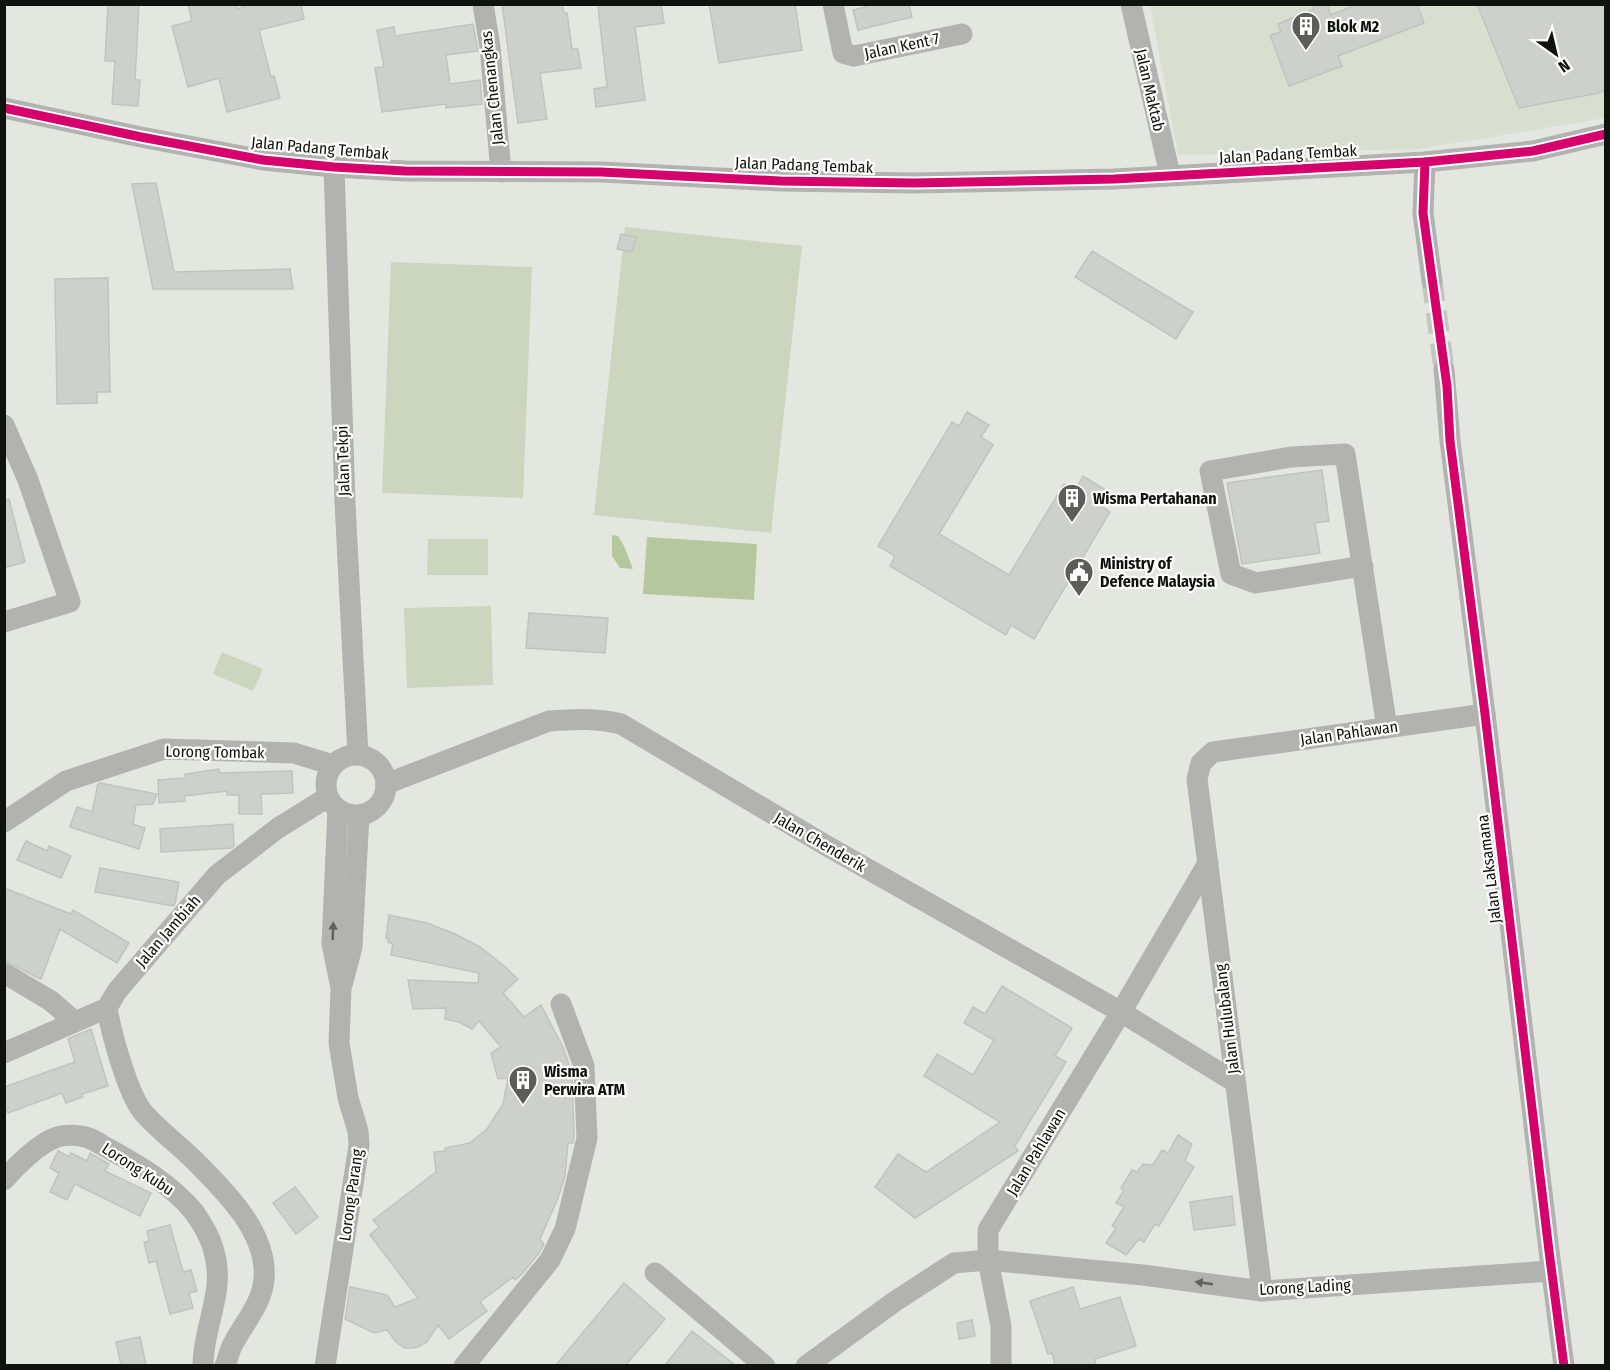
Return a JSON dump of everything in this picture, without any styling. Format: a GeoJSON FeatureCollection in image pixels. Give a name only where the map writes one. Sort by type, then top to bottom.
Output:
{"type":"FeatureCollection","features":[{"type":"Feature","properties":{"kind":"street","name":"Jalan Chenangkas"},"geometry":{"type":"LineString","coordinates":[[483,4],[490,47],[501,172]]}},
{"type":"Feature","properties":{"kind":"street","name":"Jalan Kent 7"},"geometry":{"type":"LineString","coordinates":[[833,4],[843,53],[854,56],[962,34]]}},
{"type":"Feature","properties":{"kind":"street","name":"Jalan Maktab"},"geometry":{"type":"LineString","coordinates":[[1131,4],[1170,175]]}},
{"type":"Feature","properties":{"kind":"street","name":"Jalan Padang Tembak"},"geometry":{"type":"LineString","coordinates":[[4,108],[263,160],[334,168],[602,172],[780,181],[914,183],[1114,179],[1425,162],[1533,151],[1605,134]]}},
{"type":"Feature","properties":{"kind":"street"},"geometry":{"type":"LineString","coordinates":[[1425,162],[1423,213],[1432,281]]}},
{"type":"Feature","properties":{"kind":"street","name":"Jalan Tekpi"},"geometry":{"type":"LineString","coordinates":[[334,168],[345,503],[358,755]]}},
{"type":"Feature","properties":{"kind":"street","name":"Jalan Laksamana"},"geometry":{"type":"LineString","coordinates":[[1444,369],[1450,441],[1564,1365]]}},
{"type":"Feature","properties":{"kind":"street"},"geometry":{"type":"LineString","coordinates":[[4,425],[28,480],[70,602],[4,622]]}},
{"type":"Feature","properties":{"kind":"street"},"geometry":{"type":"LineString","coordinates":[[1363,566],[1256,583],[1231,574],[1210,471],[1291,458],[1345,454],[1363,566],[1387,728]]}},
{"type":"Feature","properties":{"kind":"street","name":"Jalan Pahlawan"},"geometry":{"type":"LineString","coordinates":[[1213,752],[1485,714]]}},
{"type":"Feature","properties":{"kind":"street","name":"Jalan Chenderik"},"geometry":{"type":"LineString","coordinates":[[386,783],[549,721],[577,718],[602,719],[621,724],[837,852],[1121,1012],[1235,1082]]}},
{"type":"Feature","properties":{"kind":"street","name":"Lorong Tombak"},"geometry":{"type":"LineString","coordinates":[[4,822],[66,781],[164,749],[294,753],[333,765]]}},
{"type":"Feature","properties":{"kind":"street","name":"Jalan Hulubalang"},"geometry":{"type":"LineString","coordinates":[[1213,752],[1201,763],[1197,779],[1262,1291]]}},
{"type":"Feature","properties":{"kind":"street"},"geometry":{"type":"LineString","coordinates":[[358,755],[374,761],[384,775],[386,783],[381,801],[368,812],[359,815],[351,815],[333,803],[326,780],[333,765],[349,756],[358,755]]}},
{"type":"Feature","properties":{"kind":"street","name":"Lorong Parang"},"geometry":{"type":"LineString","coordinates":[[333,803],[332,944],[341,988]]}},
{"type":"Feature","properties":{"kind":"street","name":"Jalan Jambiah"},"geometry":{"type":"LineString","coordinates":[[107,1008],[117,991],[218,875],[278,828],[333,803]]}},
{"type":"Feature","properties":{"kind":"street","name":"Lorong Parang"},"geometry":{"type":"LineString","coordinates":[[332,1363],[359,1145],[339,1043],[341,988],[352,946],[359,815]]}},
{"type":"Feature","properties":{"kind":"street","name":"Jalan Pahlawan"},"geometry":{"type":"LineString","coordinates":[[1001,1365],[1001,1326],[988,1260],[988,1230],[1121,1012],[1208,863]]}},
{"type":"Feature","properties":{"kind":"street"},"geometry":{"type":"LineString","coordinates":[[1173,921],[1187,914],[1198,912],[1208,918],[1216,928]]}},
{"type":"Feature","properties":{"kind":"street"},"geometry":{"type":"LineString","coordinates":[[4,973],[51,1001],[74,1021]]}},
{"type":"Feature","properties":{"kind":"street"},"geometry":{"type":"LineString","coordinates":[[464,1365],[550,1260],[565,1229],[587,1138],[584,1066],[561,1004]]}},
{"type":"Feature","properties":{"kind":"street"},"geometry":{"type":"LineString","coordinates":[[4,1053],[107,1008],[110,1026],[126,1075],[140,1108],[163,1134],[194,1159],[235,1205],[262,1251],[264,1279],[258,1302],[232,1345],[225,1365]]}},
{"type":"Feature","properties":{"kind":"street","name":"Lorong Kubu"},"geometry":{"type":"LineString","coordinates":[[4,1180],[34,1151],[57,1137],[74,1135],[90,1138],[154,1176],[176,1194],[195,1214],[204,1230],[213,1247],[219,1271],[217,1296],[203,1352],[203,1365]]}},
{"type":"Feature","properties":{"kind":"street"},"geometry":{"type":"LineString","coordinates":[[806,1365],[894,1302],[954,1263],[988,1260]]}},
{"type":"Feature","properties":{"kind":"street","name":"Lorong Lading"},"geometry":{"type":"LineString","coordinates":[[988,1260],[1143,1275],[1262,1291],[1551,1270]]}},
{"type":"Feature","properties":{"kind":"street"},"geometry":{"type":"LineString","coordinates":[[655,1273],[765,1365]]}},
{"type":"Feature","properties":{"kind":"shaded area"},"geometry":{"type":"Polygon","coordinates":[[[1150,5],[1605,5],[1605,118],[1419,149],[1178,155],[1150,5]]]}},
{"type":"Feature","properties":{"kind":"shaded area"},"geometry":{"type":"Polygon","coordinates":[[[625,227],[802,246],[771,533],[594,515],[625,227]]]}},
{"type":"Feature","properties":{"kind":"shaded area"},"geometry":{"type":"Polygon","coordinates":[[[391,262],[532,267],[523,498],[382,493],[391,262]]]}},
{"type":"Feature","properties":{"kind":"shaded area"},"geometry":{"type":"Polygon","coordinates":[[[612,535],[618,536],[633,569],[620,568],[612,556],[612,535]]]}},
{"type":"Feature","properties":{"kind":"shaded area"},"geometry":{"type":"Polygon","coordinates":[[[647,537],[757,544],[754,600],[643,594],[647,537]]]}},
{"type":"Feature","properties":{"kind":"shaded area"},"geometry":{"type":"Polygon","coordinates":[[[428,539],[488,539],[488,575],[427,575],[428,539]]]}},
{"type":"Feature","properties":{"kind":"shaded area"},"geometry":{"type":"Polygon","coordinates":[[[491,606],[493,685],[407,688],[404,608],[491,606]]]}},
{"type":"Feature","properties":{"kind":"shaded area"},"geometry":{"type":"Polygon","coordinates":[[[222,652],[263,669],[253,691],[213,674],[222,652]]]}},
{"type":"Feature","properties":{"kind":"building"},"geometry":{"type":"Polygon","coordinates":[[[108,4],[139,4],[135,80],[140,80],[138,106],[112,104],[115,61],[105,61],[108,4]]]}},
{"type":"Feature","properties":{"kind":"building"},"geometry":{"type":"Polygon","coordinates":[[[188,4],[236,4],[237,9],[251,4],[301,4],[304,19],[259,30],[271,77],[274,76],[280,98],[227,112],[219,78],[188,87],[172,26],[192,21],[188,4]]]}},
{"type":"Feature","properties":{"kind":"building"},"geometry":{"type":"Polygon","coordinates":[[[502,4],[562,4],[564,13],[567,13],[572,49],[578,49],[581,68],[540,73],[547,119],[518,123],[502,4]]]}},
{"type":"Feature","properties":{"kind":"building"},"geometry":{"type":"Polygon","coordinates":[[[661,4],[664,23],[635,27],[645,100],[596,107],[594,89],[607,87],[598,6],[661,4]]]}},
{"type":"Feature","properties":{"kind":"building"},"geometry":{"type":"Polygon","coordinates":[[[709,4],[795,4],[802,50],[719,63],[709,4]]]}},
{"type":"Feature","properties":{"kind":"building"},"geometry":{"type":"Polygon","coordinates":[[[876,4],[909,4],[912,17],[858,30],[853,10],[876,4]]]}},
{"type":"Feature","properties":{"kind":"building"},"geometry":{"type":"Polygon","coordinates":[[[1312,4],[1327,4],[1331,15],[1358,4],[1417,4],[1424,23],[1338,56],[1342,66],[1289,86],[1270,35],[1281,32],[1278,24],[1314,9],[1312,4]]]}},
{"type":"Feature","properties":{"kind":"building"},"geometry":{"type":"Polygon","coordinates":[[[1477,4],[1605,4],[1605,90],[1519,108],[1477,4]]]}},
{"type":"Feature","properties":{"kind":"building"},"geometry":{"type":"Polygon","coordinates":[[[473,24],[478,51],[446,55],[450,84],[480,80],[482,104],[446,108],[446,104],[382,112],[375,68],[384,67],[377,30],[394,27],[395,36],[473,24]]]}},
{"type":"Feature","properties":{"kind":"building"},"geometry":{"type":"Polygon","coordinates":[[[156,183],[174,272],[290,269],[293,289],[153,289],[132,184],[156,183]]]}},
{"type":"Feature","properties":{"kind":"building"},"geometry":{"type":"Polygon","coordinates":[[[621,234],[636,237],[632,252],[617,249],[621,234]]]}},
{"type":"Feature","properties":{"kind":"building"},"geometry":{"type":"Polygon","coordinates":[[[1092,251],[1193,312],[1176,339],[1075,277],[1092,251]]]}},
{"type":"Feature","properties":{"kind":"building"},"geometry":{"type":"Polygon","coordinates":[[[108,278],[110,392],[97,392],[97,403],[57,404],[55,279],[108,278]]]}},
{"type":"Feature","properties":{"kind":"building","name":"Wisma Pertahanan"},"geometry":{"type":"Polygon","coordinates":[[[967,412],[989,425],[981,437],[993,445],[939,534],[1009,575],[1064,484],[1075,491],[1083,476],[1106,490],[1098,504],[1110,512],[1034,639],[1011,625],[1006,635],[890,566],[895,556],[878,546],[952,422],[959,426],[967,412]]]}},
{"type":"Feature","properties":{"kind":"building"},"geometry":{"type":"Polygon","coordinates":[[[1322,470],[1329,521],[1315,523],[1320,553],[1242,564],[1227,483],[1322,470]]]}},
{"type":"Feature","properties":{"kind":"building"},"geometry":{"type":"Polygon","coordinates":[[[9,499],[25,562],[4,568],[4,500],[9,499]]]}},
{"type":"Feature","properties":{"kind":"building"},"geometry":{"type":"Polygon","coordinates":[[[529,613],[608,618],[605,653],[526,648],[529,613]]]}},
{"type":"Feature","properties":{"kind":"building"},"geometry":{"type":"Polygon","coordinates":[[[219,769],[220,773],[292,771],[293,793],[261,794],[262,814],[239,814],[239,795],[227,795],[227,791],[184,796],[185,801],[159,803],[158,780],[186,778],[185,774],[219,769]]]}},
{"type":"Feature","properties":{"kind":"building"},"geometry":{"type":"Polygon","coordinates":[[[100,783],[157,794],[153,804],[136,805],[133,824],[145,828],[139,849],[70,827],[77,807],[92,812],[100,783]]]}},
{"type":"Feature","properties":{"kind":"building"},"geometry":{"type":"Polygon","coordinates":[[[233,824],[234,846],[232,848],[161,852],[160,829],[233,824]]]}},
{"type":"Feature","properties":{"kind":"building"},"geometry":{"type":"Polygon","coordinates":[[[26,841],[47,851],[49,846],[71,856],[61,878],[17,860],[26,841]]]}},
{"type":"Feature","properties":{"kind":"building"},"geometry":{"type":"Polygon","coordinates":[[[100,868],[179,882],[175,904],[173,906],[95,892],[100,868]]]}},
{"type":"Feature","properties":{"kind":"building"},"geometry":{"type":"Polygon","coordinates":[[[4,888],[71,914],[73,910],[129,943],[117,963],[60,929],[41,979],[34,976],[4,960],[4,888]]]}},
{"type":"Feature","properties":{"kind":"building"},"geometry":{"type":"Polygon","coordinates":[[[389,915],[427,923],[455,934],[480,947],[503,965],[518,979],[503,993],[524,1017],[541,1005],[563,1047],[572,1074],[573,1143],[568,1143],[565,1176],[540,1239],[544,1244],[539,1253],[515,1280],[513,1277],[480,1302],[487,1311],[449,1339],[438,1325],[427,1342],[411,1348],[405,1348],[396,1342],[387,1330],[374,1333],[345,1319],[350,1287],[387,1295],[395,1307],[418,1298],[370,1235],[379,1227],[373,1220],[436,1172],[434,1152],[470,1143],[487,1129],[503,1104],[508,1078],[498,1079],[491,1053],[501,1047],[479,1021],[472,1029],[459,1022],[445,1019],[446,1008],[413,1009],[408,980],[478,983],[479,973],[391,955],[393,944],[386,938],[389,915]]]}},
{"type":"Feature","properties":{"kind":"building"},"geometry":{"type":"Polygon","coordinates":[[[1002,986],[1072,1028],[1055,1056],[1066,1062],[1015,1146],[1018,1151],[915,1218],[875,1187],[898,1154],[926,1172],[1000,1122],[924,1076],[937,1054],[973,1075],[994,1040],[964,1023],[973,1007],[985,1014],[1002,986]]]}},
{"type":"Feature","properties":{"kind":"building"},"geometry":{"type":"Polygon","coordinates":[[[91,1029],[108,1086],[82,1094],[83,1097],[66,1103],[62,1093],[8,1113],[4,1102],[4,1087],[75,1062],[68,1039],[91,1029]]]}},
{"type":"Feature","properties":{"kind":"building"},"geometry":{"type":"Polygon","coordinates":[[[1178,1135],[1192,1144],[1185,1161],[1194,1167],[1159,1226],[1155,1224],[1144,1242],[1139,1239],[1126,1255],[1106,1243],[1116,1228],[1112,1226],[1124,1207],[1116,1203],[1124,1190],[1121,1188],[1132,1170],[1137,1172],[1143,1164],[1153,1165],[1162,1150],[1168,1153],[1178,1135]]]}},
{"type":"Feature","properties":{"kind":"building"},"geometry":{"type":"Polygon","coordinates":[[[58,1151],[69,1157],[71,1153],[87,1161],[90,1153],[109,1164],[105,1171],[151,1193],[140,1216],[75,1184],[67,1200],[50,1192],[59,1173],[50,1168],[58,1151]]]}},
{"type":"Feature","properties":{"kind":"building"},"geometry":{"type":"Polygon","coordinates":[[[295,1187],[318,1217],[296,1234],[273,1203],[295,1187]]]}},
{"type":"Feature","properties":{"kind":"building"},"geometry":{"type":"Polygon","coordinates":[[[1232,1196],[1235,1225],[1194,1230],[1190,1202],[1232,1196]]]}},
{"type":"Feature","properties":{"kind":"building"},"geometry":{"type":"Polygon","coordinates":[[[170,1225],[183,1272],[191,1270],[197,1291],[189,1293],[193,1308],[170,1314],[156,1261],[149,1263],[144,1242],[149,1241],[147,1231],[170,1225]]]}},
{"type":"Feature","properties":{"kind":"building"},"geometry":{"type":"Polygon","coordinates":[[[624,1283],[665,1319],[626,1365],[556,1365],[624,1283]]]}},
{"type":"Feature","properties":{"kind":"building"},"geometry":{"type":"Polygon","coordinates":[[[1073,1287],[1080,1309],[1120,1297],[1136,1346],[1095,1359],[1096,1365],[1055,1365],[1052,1353],[1048,1354],[1030,1301],[1073,1287]]]}},
{"type":"Feature","properties":{"kind":"building"},"geometry":{"type":"Polygon","coordinates":[[[972,1320],[975,1336],[959,1339],[957,1323],[972,1320]]]}},
{"type":"Feature","properties":{"kind":"building"},"geometry":{"type":"Polygon","coordinates":[[[692,1331],[735,1365],[665,1365],[692,1331]]]}},
{"type":"Feature","properties":{"kind":"building"},"geometry":{"type":"Polygon","coordinates":[[[140,1337],[146,1365],[121,1365],[116,1342],[140,1337]]]}},
{"type":"Feature","properties":{"kind":"tunnel"},"geometry":{"type":"LineString","coordinates":[[1432,281],[1444,369]]}},
{"type":"Feature","properties":{"kind":"cycle path"},"geometry":{"type":"LineString","coordinates":[[4,108],[263,160],[334,167],[405,171],[601,172],[780,181],[914,183],[1114,179],[1425,162],[1533,151],[1606,134]]}},
{"type":"Feature","properties":{"kind":"cycle path"},"geometry":{"type":"LineString","coordinates":[[1425,162],[1423,213],[1447,386],[1450,441],[1564,1366]]}},
{"type":"Feature","properties":{"kind":"place","name":"Blok M2"},"geometry":{"type":"Point","coordinates":[1306,52]}},
{"type":"Feature","properties":{"kind":"place","name":"Wisma Pertahanan"},"geometry":{"type":"Point","coordinates":[1072,524]}},
{"type":"Feature","properties":{"kind":"place","name":"Ministry of Defence Malaysia"},"geometry":{"type":"Point","coordinates":[1079,598]}},
{"type":"Feature","properties":{"kind":"place","name":"Wisma Perwira ATM"},"geometry":{"type":"Point","coordinates":[523,1106]}}]}
